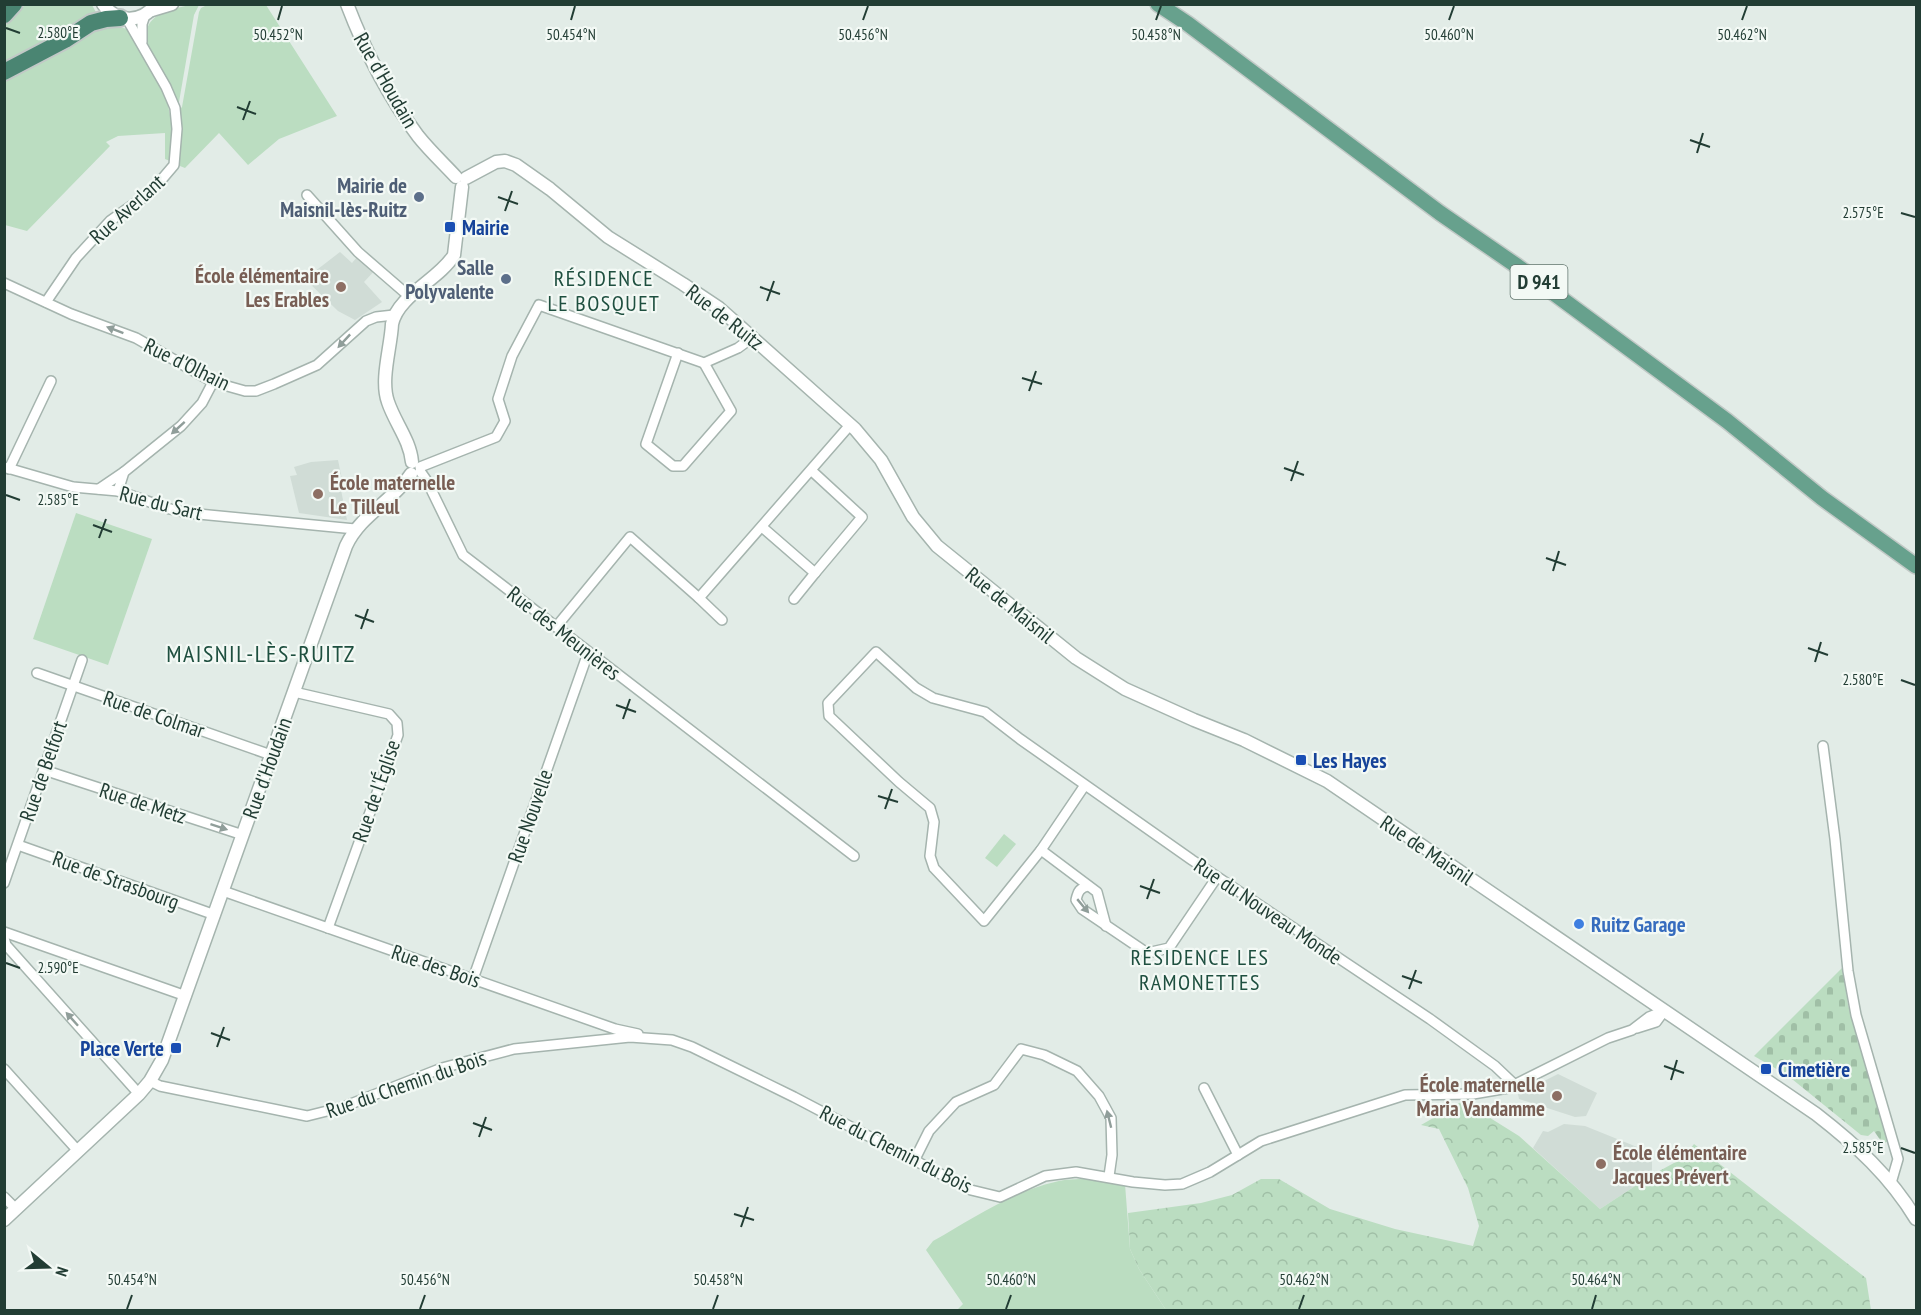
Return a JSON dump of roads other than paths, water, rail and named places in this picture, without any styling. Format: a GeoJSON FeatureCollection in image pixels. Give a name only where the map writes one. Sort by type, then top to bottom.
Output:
{"type":"FeatureCollection","features":[{"type":"Feature","properties":{"kind":"highway"},"geometry":{"type":"LineString","coordinates":[[4,15],[14,4]]}},
{"type":"Feature","properties":{"kind":"highway"},"geometry":{"type":"LineString","coordinates":[[4,72],[65,40],[91,23],[106,19],[124,19]]}},
{"type":"Feature","properties":{"kind":"main road","name":"D 941"},"geometry":{"type":"LineString","coordinates":[[1158,4],[1440,213],[1587,318],[1727,422],[1822,498],[1917,566]]}},
{"type":"Feature","properties":{"kind":"street"},"geometry":{"type":"LineString","coordinates":[[103,4],[107,10],[124,19],[172,4]]}},
{"type":"Feature","properties":{"kind":"street","name":"Rue d'Houdain"},"geometry":{"type":"LineString","coordinates":[[347,4],[357,30],[391,96],[418,135],[461,181]]}},
{"type":"Feature","properties":{"kind":"street"},"geometry":{"type":"LineString","coordinates":[[142,42],[142,24],[151,10]]}},
{"type":"Feature","properties":{"kind":"street","name":"Rue Averlant"},"geometry":{"type":"LineString","coordinates":[[46,302],[76,258],[110,221],[151,192],[174,165],[177,129],[175,108],[142,42],[124,19]]}},
{"type":"Feature","properties":{"kind":"street","name":"Rue de Ruitz"},"geometry":{"type":"LineString","coordinates":[[461,181],[496,162],[505,161],[516,165],[550,189],[608,237],[719,308],[850,425],[881,459],[913,517]]}},
{"type":"Feature","properties":{"kind":"street"},"geometry":{"type":"LineString","coordinates":[[461,181],[454,255],[448,264],[410,297],[394,315],[385,390],[387,402],[407,441],[416,469],[496,437],[505,421],[498,399],[512,356],[539,305],[678,353],[704,363],[731,411],[683,466],[673,466],[646,444],[678,353]]}},
{"type":"Feature","properties":{"kind":"street"},"geometry":{"type":"LineString","coordinates":[[307,195],[358,252],[410,297]]}},
{"type":"Feature","properties":{"kind":"street","name":"Rue d'Olhain"},"geometry":{"type":"LineString","coordinates":[[4,283],[71,314],[136,338],[213,382],[245,391],[256,391],[317,364],[366,321],[376,317],[394,315]]}},
{"type":"Feature","properties":{"kind":"street"},"geometry":{"type":"LineString","coordinates":[[704,363],[738,348],[753,337]]}},
{"type":"Feature","properties":{"kind":"street"},"geometry":{"type":"LineString","coordinates":[[7,468],[51,381]]}},
{"type":"Feature","properties":{"kind":"street"},"geometry":{"type":"LineString","coordinates":[[99,489],[181,426],[202,403],[213,382]]}},
{"type":"Feature","properties":{"kind":"street"},"geometry":{"type":"LineString","coordinates":[[699,598],[850,425]]}},
{"type":"Feature","properties":{"kind":"street","name":"Rue du Sart"},"geometry":{"type":"LineString","coordinates":[[7,468],[73,487],[118,490],[170,509],[188,513],[355,529]]}},
{"type":"Feature","properties":{"kind":"street","name":"Rue d'Houdain"},"geometry":{"type":"LineString","coordinates":[[78,1151],[139,1094],[150,1081],[166,1053],[346,546],[355,529],[396,492],[416,469]]}},
{"type":"Feature","properties":{"kind":"street","name":"Rue des Meunières"},"geometry":{"type":"LineString","coordinates":[[416,469],[427,481],[463,555],[854,856]]}},
{"type":"Feature","properties":{"kind":"street"},"geometry":{"type":"LineString","coordinates":[[794,599],[862,517],[812,471]]}},
{"type":"Feature","properties":{"kind":"street"},"geometry":{"type":"LineString","coordinates":[[118,490],[124,472]]}},
{"type":"Feature","properties":{"kind":"street","name":"Rue de Maisnil"},"geometry":{"type":"LineString","coordinates":[[913,517],[937,546],[1076,658],[1125,688],[1244,740],[1327,781],[1816,1114],[1859,1148],[1891,1183],[1917,1219]]}},
{"type":"Feature","properties":{"kind":"street"},"geometry":{"type":"LineString","coordinates":[[762,527],[814,573]]}},
{"type":"Feature","properties":{"kind":"street"},"geometry":{"type":"LineString","coordinates":[[556,627],[630,537],[722,620]]}},
{"type":"Feature","properties":{"kind":"street","name":"Rue du Nouveau Monde"},"geometry":{"type":"LineString","coordinates":[[1041,850],[984,921],[934,868],[930,856],[934,822],[930,808],[898,782],[874,760],[861,744],[829,716],[828,703],[876,652],[916,688],[933,698],[985,712],[1217,877],[1430,1019],[1496,1066],[1515,1085]]}},
{"type":"Feature","properties":{"kind":"street","name":"Rue Nouvelle"},"geometry":{"type":"LineString","coordinates":[[473,979],[588,653]]}},
{"type":"Feature","properties":{"kind":"street","name":"Rue de Belfort"},"geometry":{"type":"LineString","coordinates":[[4,882],[82,660]]}},
{"type":"Feature","properties":{"kind":"street","name":"Rue de Colmar"},"geometry":{"type":"LineString","coordinates":[[37,673],[272,755]]}},
{"type":"Feature","properties":{"kind":"street","name":"Rue de l'Église"},"geometry":{"type":"LineString","coordinates":[[294,692],[389,714],[397,723],[398,735],[328,928]]}},
{"type":"Feature","properties":{"kind":"street"},"geometry":{"type":"LineString","coordinates":[[1823,746],[1848,971],[1856,1016],[1898,1159],[1891,1183]]}},
{"type":"Feature","properties":{"kind":"street","name":"Rue de Metz"},"geometry":{"type":"LineString","coordinates":[[44,770],[243,835]]}},
{"type":"Feature","properties":{"kind":"street"},"geometry":{"type":"LineString","coordinates":[[1085,785],[1041,850],[1097,892],[1106,926]]}},
{"type":"Feature","properties":{"kind":"street","name":"Rue de Strasbourg"},"geometry":{"type":"LineString","coordinates":[[18,845],[215,915]]}},
{"type":"Feature","properties":{"kind":"street"},"geometry":{"type":"LineString","coordinates":[[1088,886],[1081,888],[1077,893],[1076,900],[1082,909],[1147,953],[1168,948],[1217,877]]}},
{"type":"Feature","properties":{"kind":"street","name":"Rue des Bois"},"geometry":{"type":"LineString","coordinates":[[223,891],[615,1029],[649,1037]]}},
{"type":"Feature","properties":{"kind":"street"},"geometry":{"type":"LineString","coordinates":[[4,932],[186,996]]}},
{"type":"Feature","properties":{"kind":"street"},"geometry":{"type":"LineString","coordinates":[[4,938],[6,945],[139,1094]]}},
{"type":"Feature","properties":{"kind":"street","name":"Rue du Chemin du Bois"},"geometry":{"type":"LineString","coordinates":[[150,1081],[160,1086],[307,1116],[343,1107],[442,1068],[492,1054],[538,1046],[630,1037],[672,1040],[692,1047],[794,1097],[971,1190],[1000,1197],[1045,1176],[1076,1172],[1133,1182],[1182,1184],[1210,1172],[1261,1141],[1405,1095],[1473,1094],[1498,1091],[1515,1085],[1608,1038],[1656,1022],[1664,1011]]}},
{"type":"Feature","properties":{"kind":"street"},"geometry":{"type":"LineString","coordinates":[[914,1161],[929,1131],[956,1102],[993,1085],[1021,1049],[1044,1055],[1077,1071],[1099,1095],[1111,1118],[1112,1155],[1109,1176]]}},
{"type":"Feature","properties":{"kind":"street"},"geometry":{"type":"LineString","coordinates":[[4,1068],[78,1151],[4,1220]]}},
{"type":"Feature","properties":{"kind":"street"},"geometry":{"type":"LineString","coordinates":[[1204,1088],[1238,1155]]}},
{"type":"Feature","properties":{"kind":"street"},"geometry":{"type":"LineString","coordinates":[[4,1197],[16,1209]]}},
{"type":"Feature","properties":{"kind":"place","name":"Mairie de Maisnil-lès-Ruitz"},"geometry":{"type":"Point","coordinates":[419,197]}},
{"type":"Feature","properties":{"kind":"place","name":"Mairie"},"geometry":{"type":"Point","coordinates":[450,227]}},
{"type":"Feature","properties":{"kind":"place","name":"Salle Polyvalente"},"geometry":{"type":"Point","coordinates":[506,279]}},
{"type":"Feature","properties":{"kind":"place","name":"École élémentaire Les Erables"},"geometry":{"type":"Point","coordinates":[341,287]}},
{"type":"Feature","properties":{"kind":"place","name":"École maternelle Le Tilleul"},"geometry":{"type":"Point","coordinates":[318,494]}},
{"type":"Feature","properties":{"kind":"place","name":"Les Hayes"},"geometry":{"type":"Point","coordinates":[1301,760]}},
{"type":"Feature","properties":{"kind":"place","name":"Ruitz Garage"},"geometry":{"type":"Point","coordinates":[1579,924]}},
{"type":"Feature","properties":{"kind":"place","name":"Place Verte"},"geometry":{"type":"Point","coordinates":[176,1048]}},
{"type":"Feature","properties":{"kind":"place","name":"Cimetière"},"geometry":{"type":"Point","coordinates":[1766,1069]}},
{"type":"Feature","properties":{"kind":"place","name":"École maternelle Maria Vandamme"},"geometry":{"type":"Point","coordinates":[1557,1096]}},
{"type":"Feature","properties":{"kind":"place","name":"École élémentaire Jacques Prévert"},"geometry":{"type":"Point","coordinates":[1601,1164]}},
{"type":"Feature","properties":{"kind":"district","name":"RÉSIDENCE LE BOSQUET"},"geometry":{"type":"Point","coordinates":[604,290]}},
{"type":"Feature","properties":{"kind":"district","name":"MAISNIL-LÈS-RUITZ"},"geometry":{"type":"Point","coordinates":[261,653]}},
{"type":"Feature","properties":{"kind":"district","name":"RÉSIDENCE LES RAMONETTES"},"geometry":{"type":"Point","coordinates":[1200,970]}}]}
